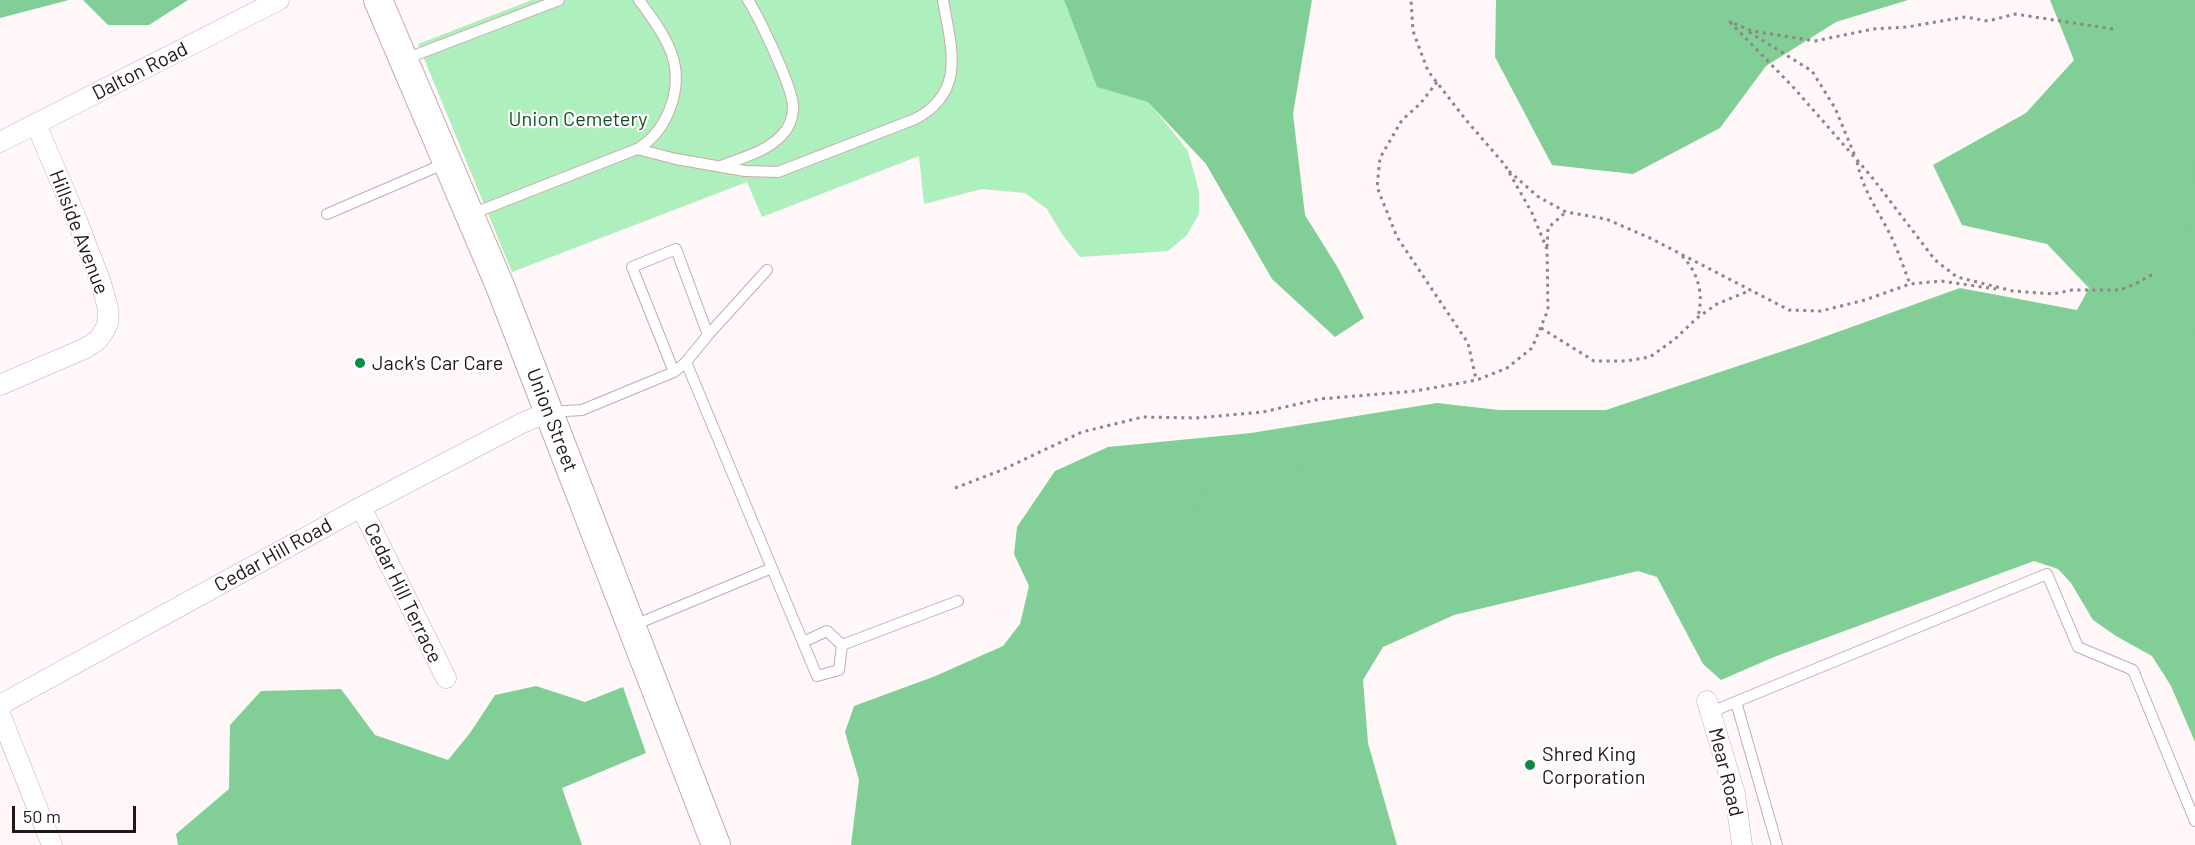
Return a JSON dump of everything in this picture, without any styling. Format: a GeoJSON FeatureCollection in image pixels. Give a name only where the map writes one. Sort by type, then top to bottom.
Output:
{"type":"FeatureCollection","features":[{"type":"Feature","properties":{"kind":"main road","name":"Union Street"},"geometry":{"type":"LineString","coordinates":[[378,0],[500,286],[716,845]]}},
{"type":"Feature","properties":{"kind":"street","name":"Dalton Road"},"geometry":{"type":"LineString","coordinates":[[0,142],[279,0]]}},
{"type":"Feature","properties":{"kind":"street","name":"Hillside Avenue"},"geometry":{"type":"LineString","coordinates":[[0,385],[19,379],[86,348],[98,340],[108,323],[108,308],[100,280],[36,124]]}},
{"type":"Feature","properties":{"kind":"street","name":"Cedar Hill Road"},"geometry":{"type":"LineString","coordinates":[[0,705],[361,507],[522,423],[549,412]]}},
{"type":"Feature","properties":{"kind":"street","name":"Cedar Hill Terrace"},"geometry":{"type":"LineString","coordinates":[[361,507],[446,678]]}},
{"type":"Feature","properties":{"kind":"street","name":"Mear Road"},"geometry":{"type":"LineString","coordinates":[[1709,706],[1735,794],[1742,845]]}},
{"type":"Feature","properties":{"kind":"street"},"geometry":{"type":"LineString","coordinates":[[0,714],[52,845]]}},
{"type":"Feature","properties":{"kind":"lane"},"geometry":{"type":"LineString","coordinates":[[402,59],[558,0]]}},
{"type":"Feature","properties":{"kind":"lane"},"geometry":{"type":"LineString","coordinates":[[469,215],[637,149],[647,143],[658,131],[674,98],[677,72],[669,45],[639,0]]}},
{"type":"Feature","properties":{"kind":"lane"},"geometry":{"type":"LineString","coordinates":[[721,166],[778,140],[787,129],[792,113],[791,95],[748,0]]}},
{"type":"Feature","properties":{"kind":"lane"},"geometry":{"type":"LineString","coordinates":[[637,149],[676,159],[744,171],[778,172],[915,119],[933,108],[947,90],[951,80],[952,68],[944,0]]}},
{"type":"Feature","properties":{"kind":"lane"},"geometry":{"type":"LineString","coordinates":[[327,214],[447,163]]}},
{"type":"Feature","properties":{"kind":"lane"},"geometry":{"type":"LineString","coordinates":[[674,372],[632,267],[676,249],[708,335]]}},
{"type":"Feature","properties":{"kind":"lane"},"geometry":{"type":"LineString","coordinates":[[549,412],[582,410],[674,372],[686,362],[767,270]]}},
{"type":"Feature","properties":{"kind":"lane"},"geometry":{"type":"LineString","coordinates":[[686,362],[817,676],[839,670],[842,645]]}},
{"type":"Feature","properties":{"kind":"lane"},"geometry":{"type":"LineString","coordinates":[[632,626],[772,568]]}},
{"type":"Feature","properties":{"kind":"lane"},"geometry":{"type":"LineString","coordinates":[[1709,706],[1736,702],[2047,574],[2078,647],[2133,670],[2195,820]]}},
{"type":"Feature","properties":{"kind":"lane"},"geometry":{"type":"LineString","coordinates":[[842,645],[958,602]]}},
{"type":"Feature","properties":{"kind":"lane"},"geometry":{"type":"LineString","coordinates":[[803,642],[827,631],[842,645]]}},
{"type":"Feature","properties":{"kind":"lane"},"geometry":{"type":"LineString","coordinates":[[1736,702],[1777,845]]}},
{"type":"Feature","properties":{"kind":"path"},"geometry":{"type":"LineString","coordinates":[[1411,0],[1413,32],[1428,71],[1507,169],[1537,196],[1566,212],[1606,219],[1650,238],[1789,310],[1821,311],[1865,300],[1910,284],[1941,281],[2053,294],[2072,291],[2120,290],[2155,273]]}},
{"type":"Feature","properties":{"kind":"path"},"geometry":{"type":"LineString","coordinates":[[1733,23],[1752,31],[1815,41],[1873,28],[1907,27],[1965,17],[1988,21],[2015,14],[2113,29]]}},
{"type":"Feature","properties":{"kind":"path"},"geometry":{"type":"LineString","coordinates":[[1733,23],[1730,22],[1794,88],[1871,176],[1935,260],[1957,277],[2013,291]]}},
{"type":"Feature","properties":{"kind":"path"},"geometry":{"type":"LineString","coordinates":[[1733,23],[1812,70],[1835,108],[1856,160],[1861,179],[1872,204],[1896,246],[1910,284]]}},
{"type":"Feature","properties":{"kind":"path"},"geometry":{"type":"LineString","coordinates":[[1437,82],[1420,104],[1402,120],[1380,158],[1377,187],[1397,237],[1468,343],[1476,380]]}},
{"type":"Feature","properties":{"kind":"path"},"geometry":{"type":"LineString","coordinates":[[1507,169],[1532,213],[1547,249]]}},
{"type":"Feature","properties":{"kind":"path"},"geometry":{"type":"LineString","coordinates":[[955,488],[1002,470],[1082,432],[1143,417],[1196,418],[1263,412],[1320,399],[1415,391],[1476,380],[1507,369],[1532,348],[1548,310],[1548,228],[1566,212]]}},
{"type":"Feature","properties":{"kind":"path"},"geometry":{"type":"LineString","coordinates":[[1679,253],[1691,266],[1699,284],[1700,306],[1697,318]]}},
{"type":"Feature","properties":{"kind":"path"},"geometry":{"type":"LineString","coordinates":[[1540,328],[1594,361],[1626,361],[1650,357],[1717,304],[1751,290]]}},
{"type":"Feature","properties":{"kind":"green space"},"geometry":{"type":"Polygon","coordinates":[[[0,0],[69,0],[0,18],[0,0]]]}},
{"type":"Feature","properties":{"kind":"green space"},"geometry":{"type":"Polygon","coordinates":[[[83,0],[188,0],[149,25],[108,25],[83,0]]]}},
{"type":"Feature","properties":{"kind":"green space","name":"Union Cemetery"},"geometry":{"type":"Polygon","coordinates":[[[532,0],[1064,0],[1097,87],[1148,101],[1188,151],[1199,191],[1199,214],[1187,235],[1168,251],[1080,257],[1062,234],[1047,209],[1025,193],[982,189],[924,204],[919,156],[762,217],[747,182],[512,272],[418,44],[532,0]]]}},
{"type":"Feature","properties":{"kind":"green space"},"geometry":{"type":"Polygon","coordinates":[[[1064,0],[1312,0],[1293,114],[1305,215],[1338,268],[1364,318],[1335,337],[1272,279],[1206,164],[1148,102],[1097,87],[1064,0]]]}},
{"type":"Feature","properties":{"kind":"green space"},"geometry":{"type":"Polygon","coordinates":[[[1496,0],[1908,0],[1836,22],[1766,66],[1720,128],[1633,174],[1552,165],[1495,57],[1496,0]]]}},
{"type":"Feature","properties":{"kind":"green space"},"geometry":{"type":"Polygon","coordinates":[[[2050,0],[2195,0],[2195,742],[2171,686],[2152,656],[2093,620],[2071,583],[2058,569],[2034,561],[1774,657],[1721,680],[1703,664],[1657,577],[1638,571],[1454,615],[1383,647],[1363,680],[1368,743],[1397,845],[851,845],[859,780],[845,732],[854,706],[933,677],[1003,646],[1020,624],[1029,586],[1014,554],[1017,527],[1055,471],[1108,447],[1251,433],[1437,403],[1499,410],[1606,410],[1807,343],[1960,288],[2077,310],[2089,288],[2047,244],[1962,225],[1933,165],[2026,113],[2074,60],[2050,0]]]}},
{"type":"Feature","properties":{"kind":"green space"},"geometry":{"type":"Polygon","coordinates":[[[536,686],[585,702],[623,687],[646,753],[562,788],[582,845],[178,845],[176,834],[229,789],[230,725],[261,691],[341,689],[375,735],[448,760],[470,733],[495,695],[536,686]]]}},
{"type":"Feature","properties":{"kind":"waterway"},"geometry":{"type":"LineString","coordinates":[[2195,163],[2187,217],[2189,267],[2187,297],[2195,334]]}},
{"type":"Feature","properties":{"kind":"waterway"},"geometry":{"type":"LineString","coordinates":[[1189,528],[1203,494],[1215,484],[1228,479],[1269,475],[1306,467],[1323,466],[1344,469],[1371,467],[1407,470],[1451,467],[1491,472],[1535,473],[1583,483],[1615,480],[1657,481],[1825,504],[1921,522],[1943,522],[1982,509],[2039,497],[2058,489],[2096,480],[2122,467],[2137,464],[2166,469],[2195,467]]}},
{"type":"Feature","properties":{"kind":"place","name":"Jack's Car Care"},"geometry":{"type":"Point","coordinates":[360,363]}},
{"type":"Feature","properties":{"kind":"place","name":"Shred King Corporation"},"geometry":{"type":"Point","coordinates":[1530,765]}}]}
